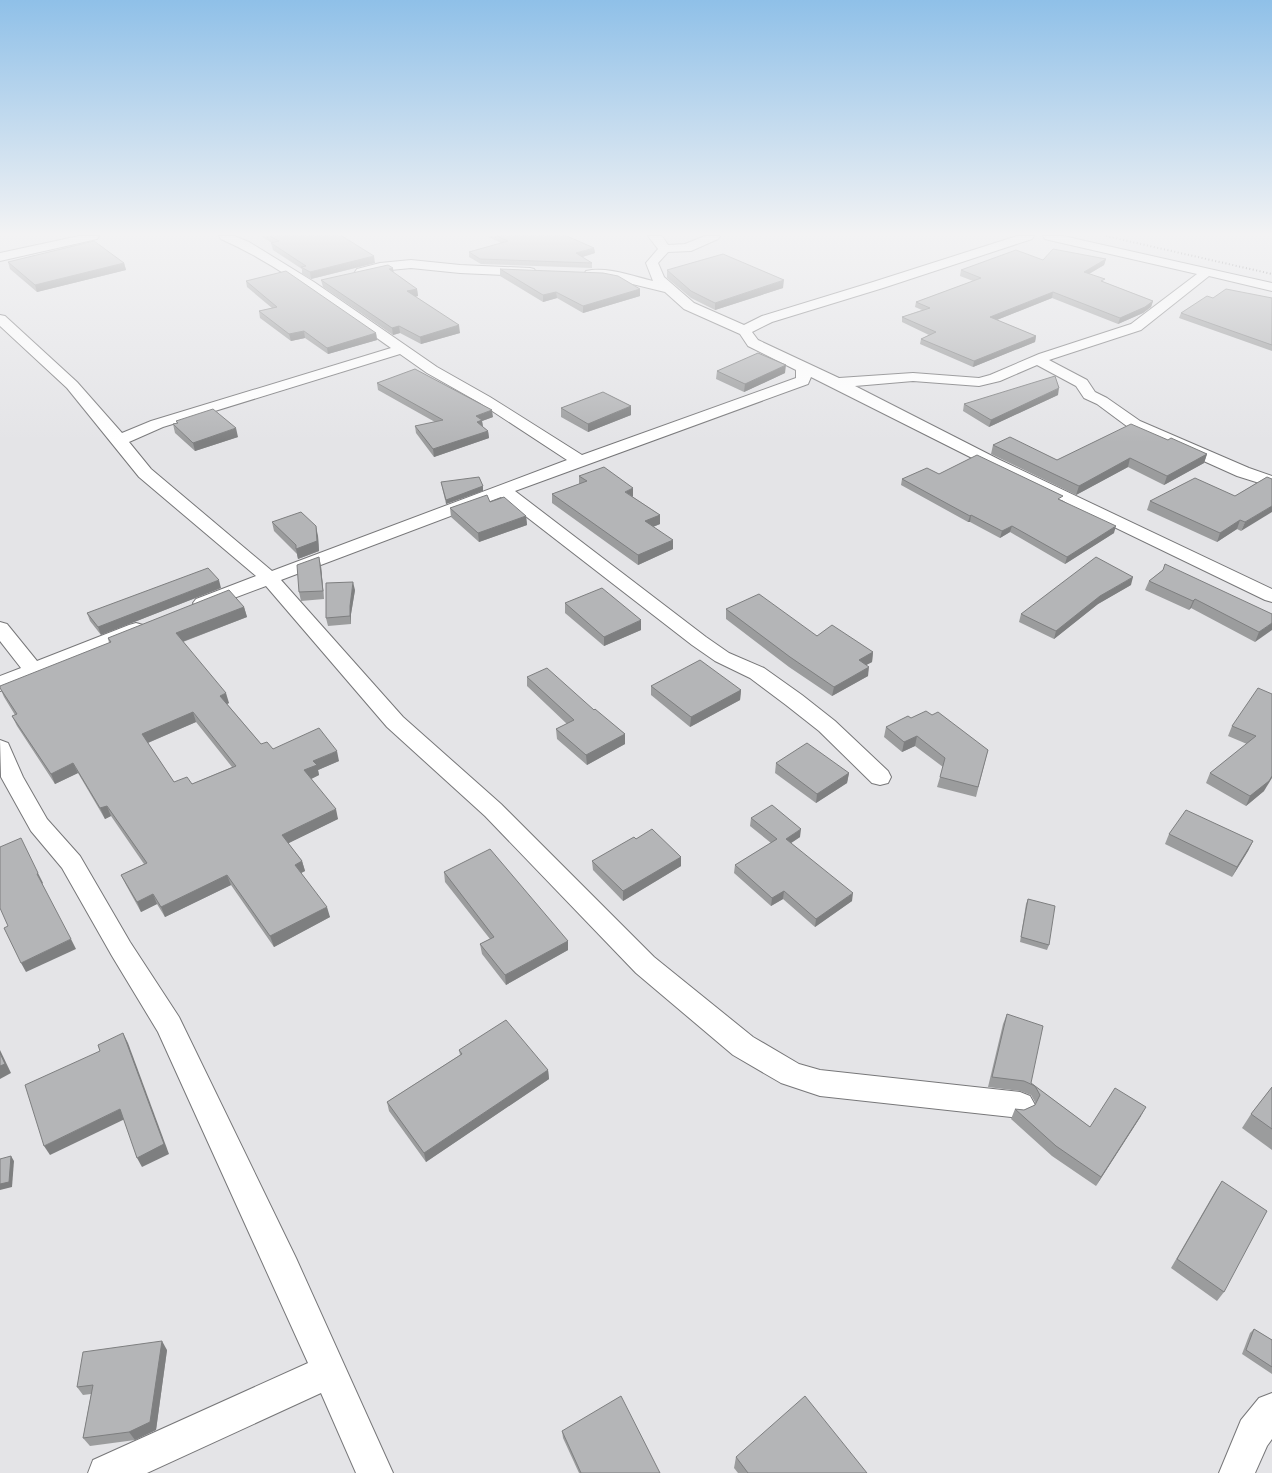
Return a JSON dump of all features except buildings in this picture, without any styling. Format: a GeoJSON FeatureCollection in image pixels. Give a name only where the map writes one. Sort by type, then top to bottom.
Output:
{"type":"FeatureCollection","features":[{"type":"Feature","properties":{"kind":"street"},"geometry":{"type":"LineString","coordinates":[[338,305],[432,370],[485,400],[580,461]]}},
{"type":"Feature","properties":{"kind":"street"},"geometry":{"type":"LineString","coordinates":[[688,305],[745,331],[753,343],[803,368],[837,383],[994,462],[1272,596]]}},
{"type":"Feature","properties":{"kind":"street"},"geometry":{"type":"LineString","coordinates":[[745,331],[751,326],[767,318],[812,305]]}},
{"type":"Feature","properties":{"kind":"street"},"geometry":{"type":"LineString","coordinates":[[837,383],[912,376],[953,381],[979,382],[995,378],[1038,360],[1136,327],[1165,305]]}},
{"type":"Feature","properties":{"kind":"street"},"geometry":{"type":"LineString","coordinates":[[0,319],[72,385],[145,473],[268,577],[395,722],[493,810],[645,965],[743,1046],[791,1074],[820,1083],[1020,1105]]}},
{"type":"Feature","properties":{"kind":"street"},"geometry":{"type":"LineString","coordinates":[[119,440],[157,424],[402,349]]}},
{"type":"Feature","properties":{"kind":"street"},"geometry":{"type":"LineString","coordinates":[[1038,360],[1082,383],[1089,395],[1102,401],[1134,424],[1244,472],[1272,482]]}},
{"type":"Feature","properties":{"kind":"street"},"geometry":{"type":"LineString","coordinates":[[191,608],[268,577],[580,461],[803,381],[803,368]]}},
{"type":"Feature","properties":{"kind":"street"},"geometry":{"type":"LineString","coordinates":[[503,490],[699,641],[722,657],[757,673],[794,700],[827,726],[880,777]]}},
{"type":"Feature","properties":{"kind":"street"},"geometry":{"type":"LineString","coordinates":[[0,684],[148,625]]}},
{"type":"Feature","properties":{"kind":"street"},"geometry":{"type":"LineString","coordinates":[[0,628],[34,670]]}},
{"type":"Feature","properties":{"kind":"street"},"geometry":{"type":"LineString","coordinates":[[0,748],[12,777],[39,825],[71,862],[121,949],[169,1025],[284,1270],[375,1473]]}},
{"type":"Feature","properties":{"kind":"street"},"geometry":{"type":"LineString","coordinates":[[106,1473],[329,1371]]}},
{"type":"Feature","properties":{"kind":"street"},"geometry":{"type":"LineString","coordinates":[[1237,1473],[1254,1433],[1272,1411]]}}]}
